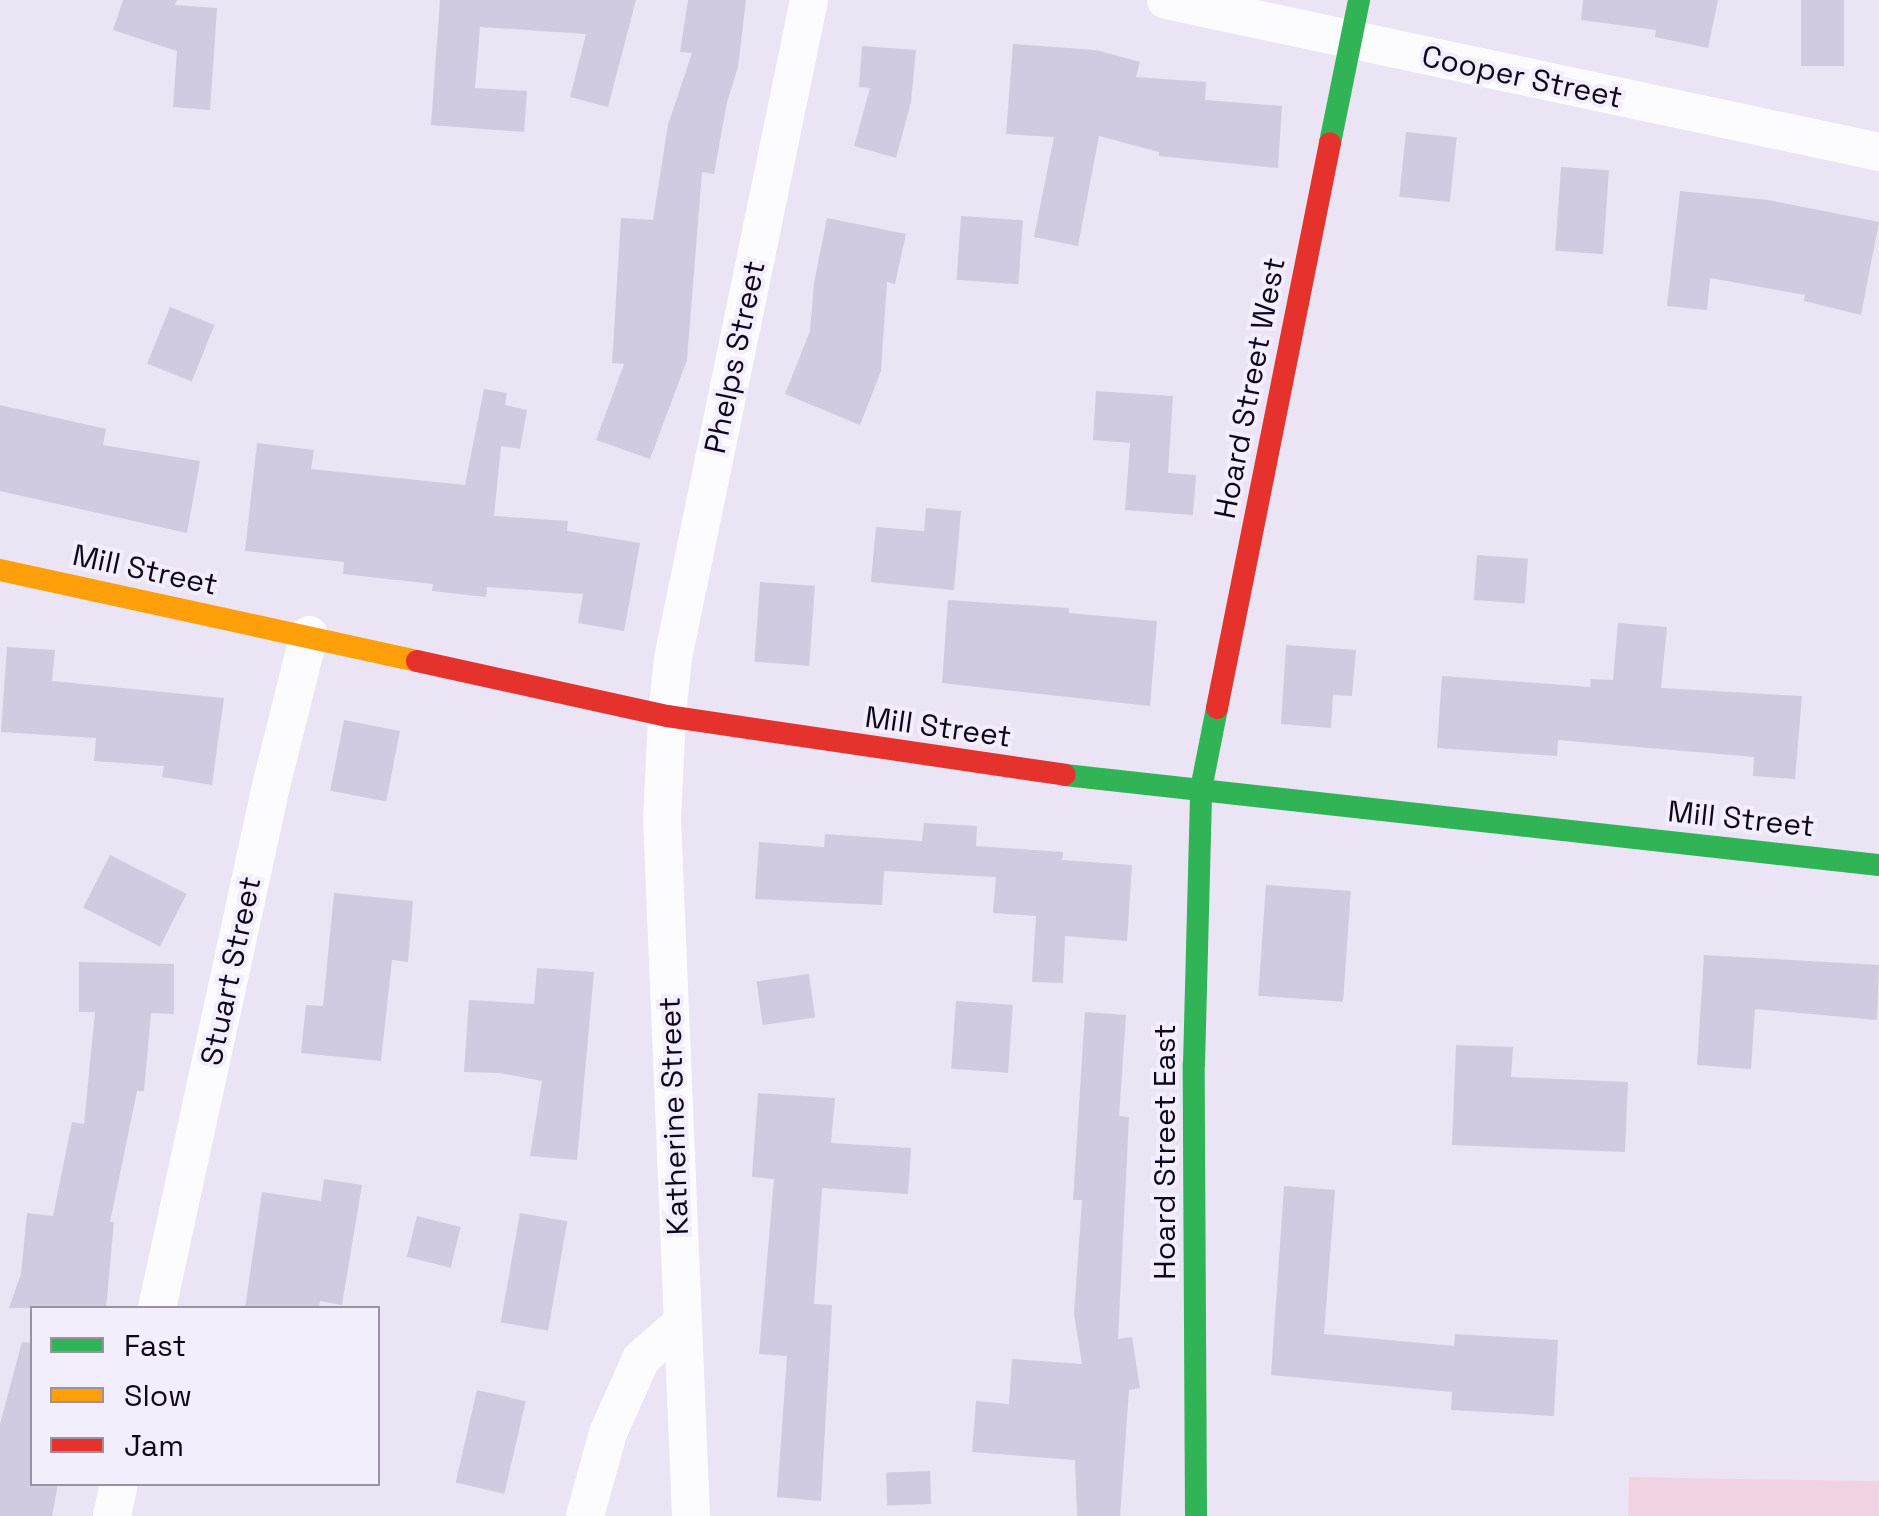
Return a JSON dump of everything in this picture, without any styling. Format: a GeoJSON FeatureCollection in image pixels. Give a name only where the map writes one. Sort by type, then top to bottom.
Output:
{"type":"FeatureCollection","features":[{"type":"Feature","properties":{"kind":"main road","name":"Hoard Street West"},"geometry":{"type":"LineString","coordinates":[[1201,788],[1358,0]]}},
{"type":"Feature","properties":{"kind":"main road","name":"Mill Street"},"geometry":{"type":"LineString","coordinates":[[0,570],[667,716],[996,766],[1879,865]]}},
{"type":"Feature","properties":{"kind":"main road","name":"Hoard Street East"},"geometry":{"type":"LineString","coordinates":[[1196,1516],[1194,1064],[1201,788]]}},
{"type":"Feature","properties":{"kind":"street","name":"Phelps Street"},"geometry":{"type":"LineString","coordinates":[[667,716],[673,658],[809,0]]}},
{"type":"Feature","properties":{"kind":"street","name":"Cooper Street"},"geometry":{"type":"LineString","coordinates":[[1166,0],[1879,152]]}},
{"type":"Feature","properties":{"kind":"street","name":"Stuart Street"},"geometry":{"type":"LineString","coordinates":[[157,1306],[271,786],[309,635]]}},
{"type":"Feature","properties":{"kind":"street","name":"Katherine Street"},"geometry":{"type":"LineString","coordinates":[[667,716],[662,819],[692,1516]]}},
{"type":"Feature","properties":{"kind":"street"},"geometry":{"type":"LineString","coordinates":[[585,1516],[608,1433],[641,1359],[682,1323]]}},
{"type":"Feature","properties":{"kind":"street"},"geometry":{"type":"LineString","coordinates":[[112,1516],[120,1486]]}},
{"type":"Feature","properties":{"kind":"shaded area"},"geometry":{"type":"Polygon","coordinates":[[[1629,1477],[1879,1481],[1878,1516],[1628,1516],[1629,1477]]]}},
{"type":"Feature","properties":{"kind":"building"},"geometry":{"type":"Polygon","coordinates":[[[123,0],[177,0],[175,5],[217,8],[210,110],[173,107],[177,51],[113,30],[123,0]]]}},
{"type":"Feature","properties":{"kind":"building"},"geometry":{"type":"Polygon","coordinates":[[[440,0],[636,0],[608,107],[570,97],[586,34],[480,27],[475,88],[527,91],[524,132],[431,125],[440,0]]]}},
{"type":"Feature","properties":{"kind":"building"},"geometry":{"type":"Polygon","coordinates":[[[688,0],[746,0],[738,67],[727,102],[714,174],[702,172],[687,360],[650,459],[596,440],[624,364],[612,363],[621,218],[653,220],[668,125],[692,53],[680,52],[688,0]]]}},
{"type":"Feature","properties":{"kind":"building"},"geometry":{"type":"Polygon","coordinates":[[[1583,0],[1718,0],[1708,48],[1655,37],[1656,30],[1581,20],[1583,0]]]}},
{"type":"Feature","properties":{"kind":"building"},"geometry":{"type":"Polygon","coordinates":[[[1801,0],[1844,0],[1844,66],[1801,66],[1801,0]]]}},
{"type":"Feature","properties":{"kind":"building"},"geometry":{"type":"Polygon","coordinates":[[[1013,44],[1096,50],[1140,62],[1136,77],[1206,82],[1205,100],[1282,106],[1278,168],[1159,156],[1159,152],[1099,136],[1078,246],[1034,237],[1054,137],[1006,134],[1013,44]]]}},
{"type":"Feature","properties":{"kind":"building"},"geometry":{"type":"Polygon","coordinates":[[[862,46],[916,50],[911,102],[896,158],[854,146],[870,88],[859,87],[862,46]]]}},
{"type":"Feature","properties":{"kind":"building"},"geometry":{"type":"Polygon","coordinates":[[[1406,132],[1457,137],[1450,202],[1399,197],[1406,132]]]}},
{"type":"Feature","properties":{"kind":"building"},"geometry":{"type":"Polygon","coordinates":[[[1561,167],[1609,170],[1603,254],[1555,251],[1561,167]]]}},
{"type":"Feature","properties":{"kind":"building"},"geometry":{"type":"Polygon","coordinates":[[[1680,191],[1768,200],[1879,222],[1861,315],[1804,301],[1805,295],[1710,278],[1707,310],[1667,306],[1680,191]]]}},
{"type":"Feature","properties":{"kind":"building"},"geometry":{"type":"Polygon","coordinates":[[[961,216],[1023,220],[1018,284],[957,280],[961,216]]]}},
{"type":"Feature","properties":{"kind":"building"},"geometry":{"type":"Polygon","coordinates":[[[827,218],[906,234],[895,284],[887,282],[881,371],[860,425],[785,394],[810,331],[814,283],[827,218]]]}},
{"type":"Feature","properties":{"kind":"building"},"geometry":{"type":"Polygon","coordinates":[[[170,307],[215,325],[192,382],[147,364],[170,307]]]}},
{"type":"Feature","properties":{"kind":"building"},"geometry":{"type":"Polygon","coordinates":[[[484,389],[507,393],[505,405],[527,410],[520,449],[501,446],[494,516],[568,521],[567,531],[640,543],[624,631],[578,623],[583,594],[487,587],[486,597],[432,591],[433,584],[343,574],[344,562],[245,551],[257,443],[314,450],[311,469],[465,485],[484,389]]]}},
{"type":"Feature","properties":{"kind":"building"},"geometry":{"type":"Polygon","coordinates":[[[1096,391],[1173,396],[1168,473],[1196,475],[1193,515],[1125,510],[1130,443],[1093,440],[1096,391]]]}},
{"type":"Feature","properties":{"kind":"building"},"geometry":{"type":"Polygon","coordinates":[[[0,405],[106,429],[103,445],[200,461],[187,533],[0,491],[0,405]]]}},
{"type":"Feature","properties":{"kind":"building"},"geometry":{"type":"Polygon","coordinates":[[[926,508],[961,511],[954,590],[871,582],[876,527],[924,531],[926,508]]]}},
{"type":"Feature","properties":{"kind":"building"},"geometry":{"type":"Polygon","coordinates":[[[1477,555],[1528,559],[1525,603],[1474,600],[1477,555]]]}},
{"type":"Feature","properties":{"kind":"building"},"geometry":{"type":"Polygon","coordinates":[[[760,582],[815,586],[809,666],[754,662],[760,582]]]}},
{"type":"Feature","properties":{"kind":"building"},"geometry":{"type":"Polygon","coordinates":[[[948,600],[1069,608],[1069,613],[1157,621],[1150,706],[942,683],[948,600]]]}},
{"type":"Feature","properties":{"kind":"building"},"geometry":{"type":"Polygon","coordinates":[[[1618,623],[1667,627],[1661,688],[1802,696],[1795,779],[1753,776],[1754,757],[1558,740],[1557,756],[1437,748],[1442,676],[1590,687],[1591,679],[1613,680],[1618,623]]]}},
{"type":"Feature","properties":{"kind":"building"},"geometry":{"type":"Polygon","coordinates":[[[1286,645],[1356,650],[1352,696],[1333,695],[1331,728],[1281,724],[1286,645]]]}},
{"type":"Feature","properties":{"kind":"building"},"geometry":{"type":"Polygon","coordinates":[[[7,647],[55,650],[52,681],[224,698],[212,785],[162,777],[164,766],[94,761],[96,738],[1,732],[7,647]]]}},
{"type":"Feature","properties":{"kind":"building"},"geometry":{"type":"Polygon","coordinates":[[[344,720],[400,731],[386,802],[330,791],[344,720]]]}},
{"type":"Feature","properties":{"kind":"building"},"geometry":{"type":"Polygon","coordinates":[[[924,823],[977,826],[976,846],[1063,852],[1062,860],[1132,865],[1127,941],[1065,936],[1063,983],[1032,982],[1036,916],[993,913],[996,877],[884,871],[882,905],[755,899],[759,842],[824,847],[825,834],[922,841],[924,823]]]}},
{"type":"Feature","properties":{"kind":"building"},"geometry":{"type":"Polygon","coordinates":[[[110,855],[187,894],[160,947],[83,908],[110,855]]]}},
{"type":"Feature","properties":{"kind":"building"},"geometry":{"type":"Polygon","coordinates":[[[1266,885],[1351,891],[1343,1002],[1258,996],[1266,885]]]}},
{"type":"Feature","properties":{"kind":"building"},"geometry":{"type":"Polygon","coordinates":[[[334,893],[413,901],[408,962],[392,960],[381,1061],[301,1053],[306,1005],[323,1006],[334,893]]]}},
{"type":"Feature","properties":{"kind":"building"},"geometry":{"type":"Polygon","coordinates":[[[1704,955],[1879,965],[1877,1020],[1755,1009],[1751,1069],[1697,1065],[1704,955]]]}},
{"type":"Feature","properties":{"kind":"building"},"geometry":{"type":"Polygon","coordinates":[[[79,962],[174,964],[174,1014],[151,1013],[144,1091],[137,1091],[110,1222],[114,1222],[106,1306],[9,1308],[21,1274],[27,1213],[53,1216],[72,1122],[84,1124],[95,1012],[79,1012],[79,962]]]}},
{"type":"Feature","properties":{"kind":"building"},"geometry":{"type":"Polygon","coordinates":[[[537,968],[594,972],[577,1160],[530,1156],[542,1081],[500,1073],[464,1072],[469,1000],[534,1004],[537,968]]]}},
{"type":"Feature","properties":{"kind":"building"},"geometry":{"type":"Polygon","coordinates":[[[809,974],[815,1018],[763,1025],[757,981],[809,974]]]}},
{"type":"Feature","properties":{"kind":"building"},"geometry":{"type":"Polygon","coordinates":[[[956,1001],[1013,1005],[1008,1073],[951,1069],[956,1001]]]}},
{"type":"Feature","properties":{"kind":"building"},"geometry":{"type":"Polygon","coordinates":[[[1085,1012],[1126,1015],[1119,1116],[1129,1117],[1118,1339],[1132,1337],[1140,1388],[1129,1390],[1120,1516],[1077,1516],[1075,1460],[972,1452],[976,1401],[1009,1404],[1012,1359],[1082,1364],[1074,1314],[1082,1200],[1073,1200],[1085,1012]]]}},
{"type":"Feature","properties":{"kind":"building"},"geometry":{"type":"Polygon","coordinates":[[[1456,1045],[1513,1047],[1511,1077],[1628,1082],[1625,1152],[1452,1145],[1456,1045]]]}},
{"type":"Feature","properties":{"kind":"building"},"geometry":{"type":"Polygon","coordinates":[[[758,1093],[835,1098],[831,1143],[911,1148],[908,1194],[822,1188],[814,1304],[832,1305],[821,1501],[777,1497],[787,1356],[759,1354],[774,1179],[752,1177],[758,1093]]]}},
{"type":"Feature","properties":{"kind":"building"},"geometry":{"type":"Polygon","coordinates":[[[324,1179],[362,1185],[342,1305],[320,1301],[319,1306],[245,1306],[262,1192],[321,1201],[324,1179]]]}},
{"type":"Feature","properties":{"kind":"building"},"geometry":{"type":"Polygon","coordinates":[[[1284,1186],[1335,1190],[1324,1334],[1454,1346],[1455,1334],[1558,1340],[1554,1416],[1451,1410],[1452,1392],[1271,1375],[1284,1186]]]}},
{"type":"Feature","properties":{"kind":"building"},"geometry":{"type":"Polygon","coordinates":[[[520,1213],[567,1221],[548,1331],[501,1322],[520,1213]]]}},
{"type":"Feature","properties":{"kind":"building"},"geometry":{"type":"Polygon","coordinates":[[[417,1216],[461,1227],[451,1268],[407,1257],[417,1216]]]}},
{"type":"Feature","properties":{"kind":"building"},"geometry":{"type":"Polygon","coordinates":[[[22,1342],[30,1343],[30,1486],[58,1486],[52,1516],[0,1516],[0,1424],[22,1342]]]}},
{"type":"Feature","properties":{"kind":"building"},"geometry":{"type":"Polygon","coordinates":[[[477,1390],[526,1401],[504,1494],[456,1483],[477,1390]]]}},
{"type":"Feature","properties":{"kind":"building"},"geometry":{"type":"Polygon","coordinates":[[[930,1471],[931,1504],[887,1506],[886,1473],[930,1471]]]}},
{"type":"Feature","properties":{"kind":"traffic: fast"},"geometry":{"type":"LineString","coordinates":[[1330,143],[1359,0]]}},
{"type":"Feature","properties":{"kind":"traffic: fast"},"geometry":{"type":"LineString","coordinates":[[1196,1516],[1194,1064],[1201,789],[1217,708]]}},
{"type":"Feature","properties":{"kind":"traffic: fast"},"geometry":{"type":"LineString","coordinates":[[1065,775],[1879,865]]}},
{"type":"Feature","properties":{"kind":"traffic: slow"},"geometry":{"type":"LineString","coordinates":[[0,570],[417,661]]}},
{"type":"Feature","properties":{"kind":"traffic: jam"},"geometry":{"type":"LineString","coordinates":[[1217,708],[1330,143]]}},
{"type":"Feature","properties":{"kind":"traffic: jam"},"geometry":{"type":"LineString","coordinates":[[417,661],[667,716],[1065,775]]}}]}
